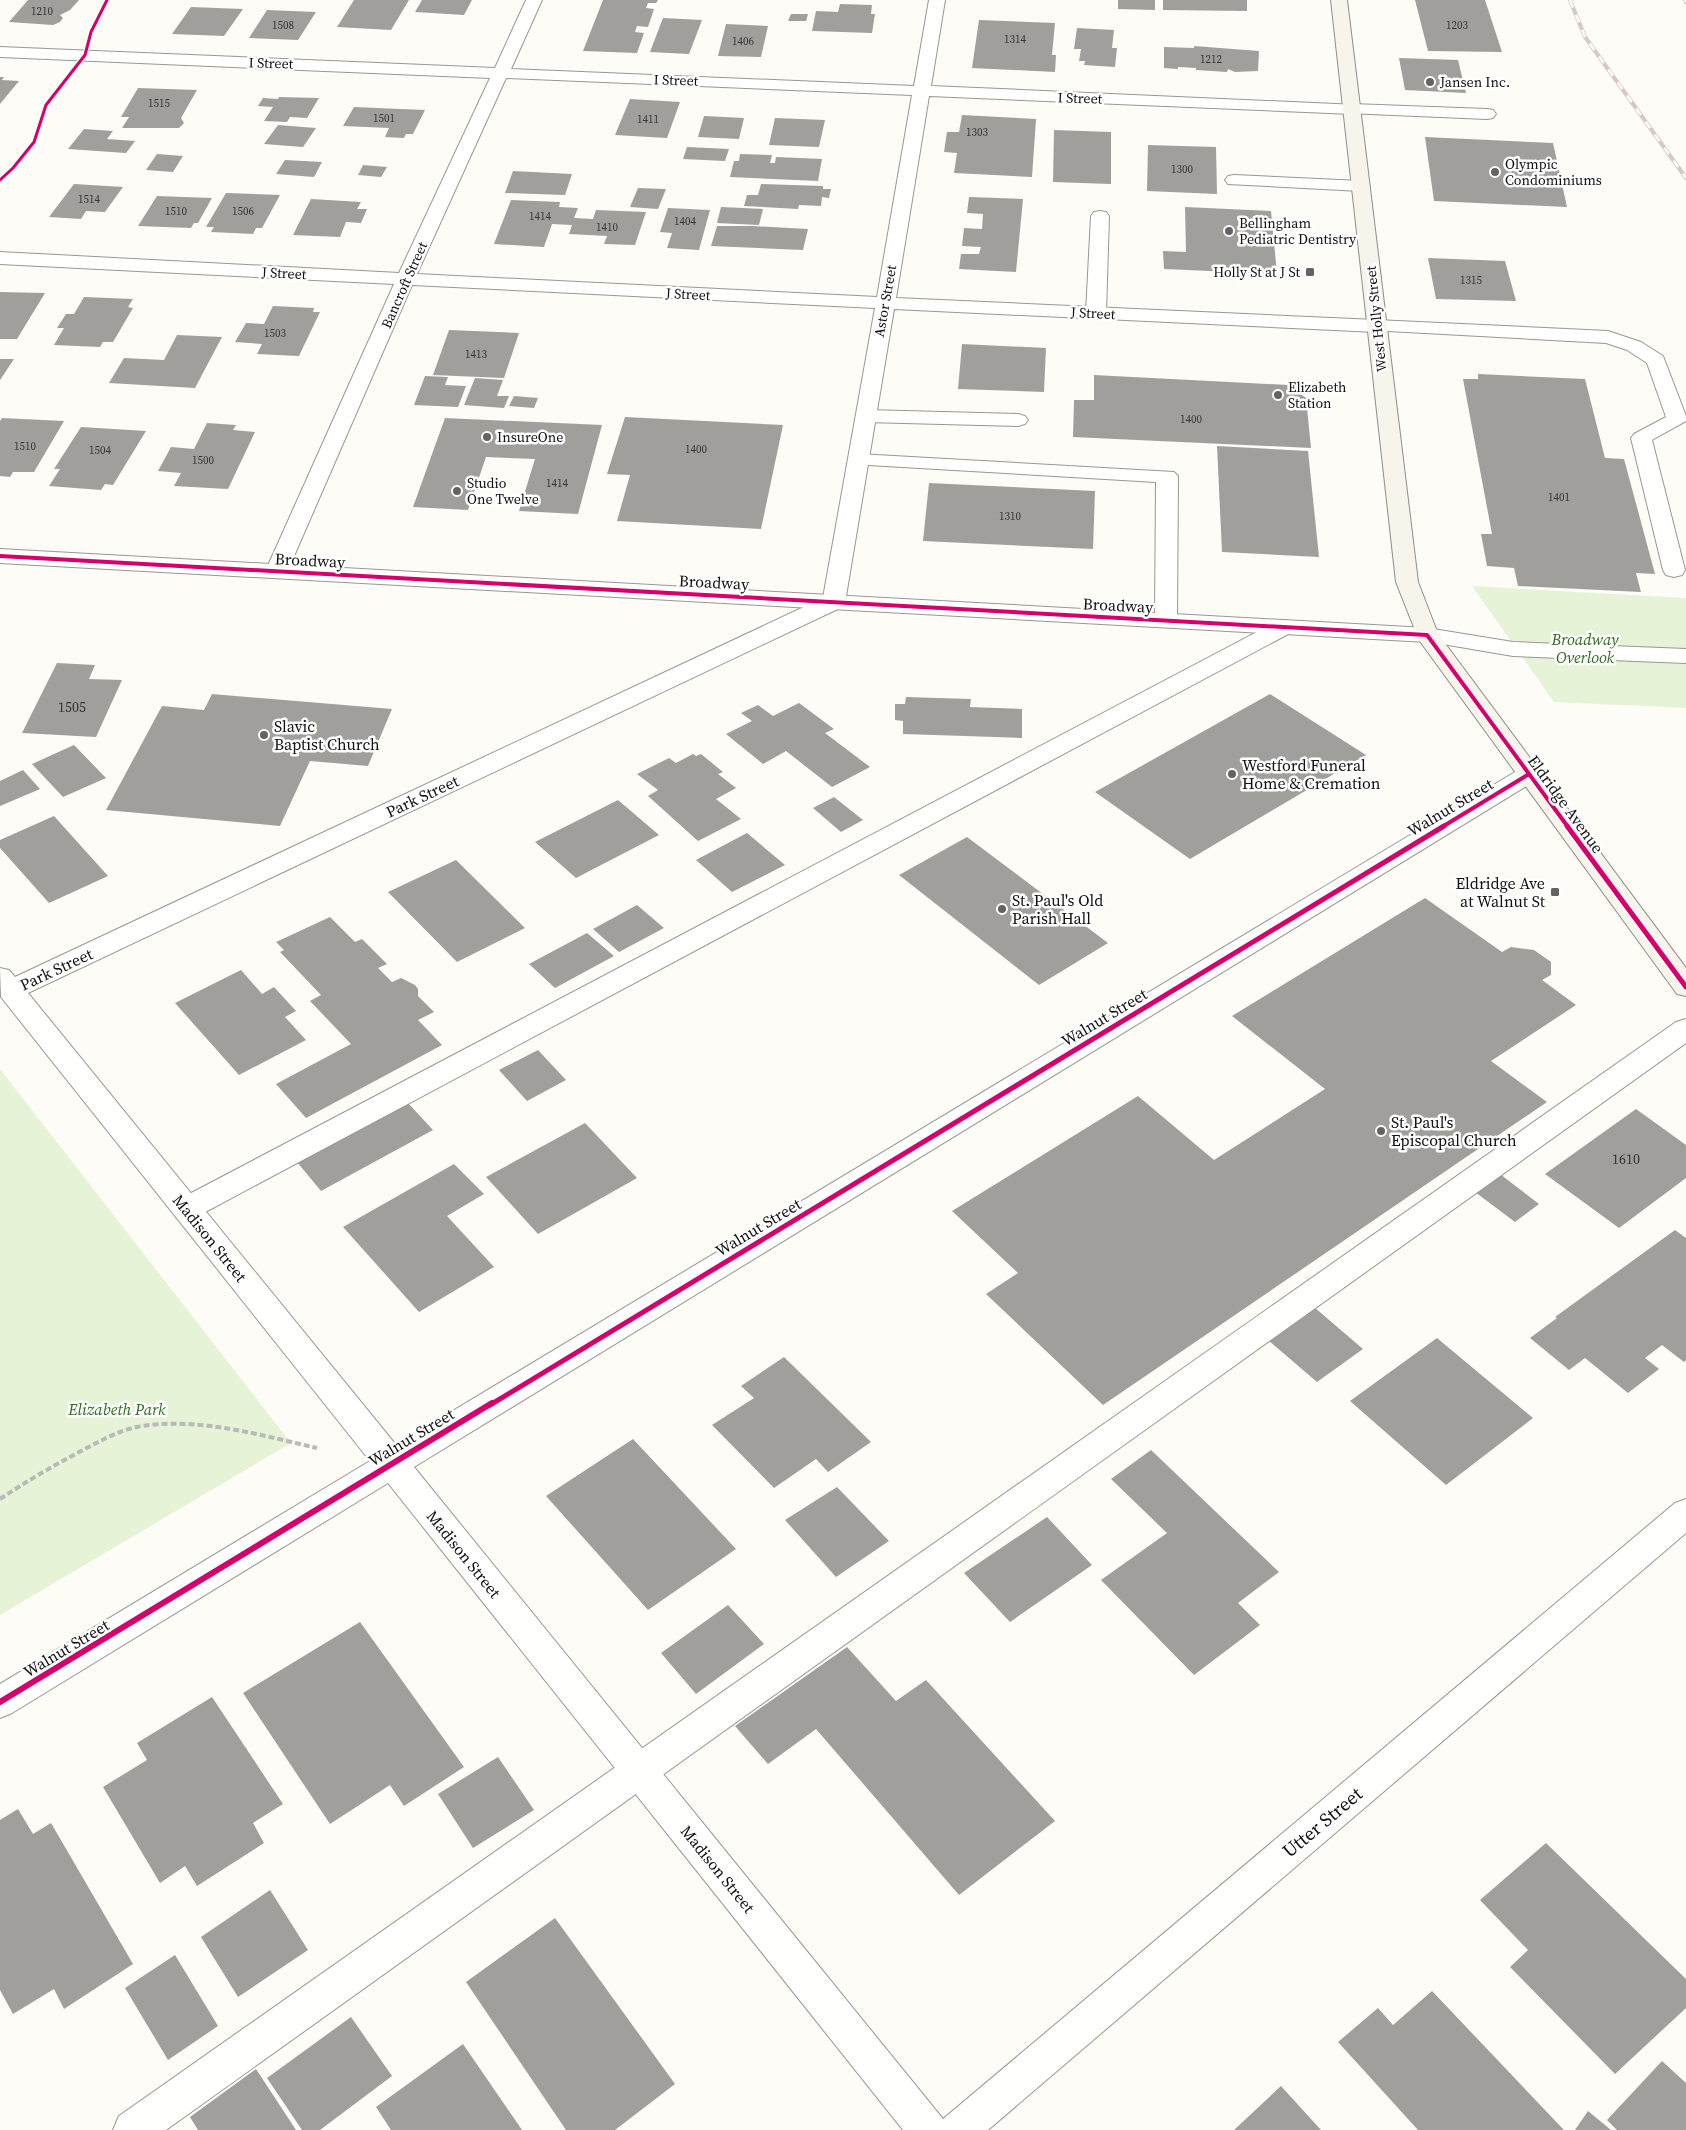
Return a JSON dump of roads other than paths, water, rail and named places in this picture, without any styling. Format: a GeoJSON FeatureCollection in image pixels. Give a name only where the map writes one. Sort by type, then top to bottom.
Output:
{"type":"FeatureCollection","features":[{"type":"Feature","properties":{"kind":"main road","name":"West Holly Street"},"geometry":{"type":"LineString","coordinates":[[1339,0],[1404,565],[1407,582],[1427,634]]}},
{"type":"Feature","properties":{"kind":"main road","name":"Eldridge Avenue"},"geometry":{"type":"LineString","coordinates":[[1427,634],[1686,987]]}},
{"type":"Feature","properties":{"kind":"street","name":"Bancroft Street"},"geometry":{"type":"LineString","coordinates":[[277,570],[406,279],[534,0]]}},
{"type":"Feature","properties":{"kind":"street","name":"Astor Street"},"geometry":{"type":"LineString","coordinates":[[834,602],[937,0]]}},
{"type":"Feature","properties":{"kind":"street","name":"I Street"},"geometry":{"type":"LineString","coordinates":[[0,52],[1486,114]]}},
{"type":"Feature","properties":{"kind":"street"},"geometry":{"type":"LineString","coordinates":[[1234,180],[1360,186]]}},
{"type":"Feature","properties":{"kind":"street"},"geometry":{"type":"LineString","coordinates":[[1096,313],[1100,216]]}},
{"type":"Feature","properties":{"kind":"street","name":"J Street"},"geometry":{"type":"LineString","coordinates":[[0,258],[885,303],[1608,337],[1634,346],[1656,360],[1677,419],[1641,438],[1674,570]]}},
{"type":"Feature","properties":{"kind":"street"},"geometry":{"type":"LineString","coordinates":[[866,416],[1018,420]]}},
{"type":"Feature","properties":{"kind":"street"},"geometry":{"type":"LineString","coordinates":[[858,460],[1167,476],[1166,620]]}},
{"type":"Feature","properties":{"kind":"street","name":"Broadway"},"geometry":{"type":"LineString","coordinates":[[2,556],[1427,634],[1512,649],[1686,656]]}},
{"type":"Feature","properties":{"kind":"street","name":"Park Street"},"geometry":{"type":"LineString","coordinates":[[5,984],[834,602]]}},
{"type":"Feature","properties":{"kind":"street"},"geometry":{"type":"LineString","coordinates":[[186,1209],[1284,627]]}},
{"type":"Feature","properties":{"kind":"street","name":"Walnut Street"},"geometry":{"type":"LineString","coordinates":[[0,1702],[1528,774]]}},
{"type":"Feature","properties":{"kind":"street","name":"Madison Street"},"geometry":{"type":"LineString","coordinates":[[5,984],[928,2130]]}},
{"type":"Feature","properties":{"kind":"street"},"geometry":{"type":"LineString","coordinates":[[133,2130],[1686,1029]]}},
{"type":"Feature","properties":{"kind":"street","name":"Utter Street"},"geometry":{"type":"LineString","coordinates":[[958,2130],[1686,1513]]}},
{"type":"Feature","properties":{"kind":"railway"},"geometry":{"type":"LineString","coordinates":[[1570,0],[1585,37],[1686,178]]}},
{"type":"Feature","properties":{"kind":"place","name":"Jansen Inc."},"geometry":{"type":"Point","coordinates":[1430,82]}},
{"type":"Feature","properties":{"kind":"place","name":"Olympic Condominiums"},"geometry":{"type":"Point","coordinates":[1495,172]}},
{"type":"Feature","properties":{"kind":"place","name":"Bellingham Pediatric Dentistry"},"geometry":{"type":"Point","coordinates":[1229,231]}},
{"type":"Feature","properties":{"kind":"place","name":"Holly St at J St"},"geometry":{"type":"Point","coordinates":[1310,272]}},
{"type":"Feature","properties":{"kind":"place","name":"Elizabeth Station"},"geometry":{"type":"Point","coordinates":[1278,395]}},
{"type":"Feature","properties":{"kind":"place","name":"InsureOne"},"geometry":{"type":"Point","coordinates":[487,437]}},
{"type":"Feature","properties":{"kind":"place","name":"Studio One Twelve"},"geometry":{"type":"Point","coordinates":[457,491]}},
{"type":"Feature","properties":{"kind":"place","name":"Slavic Baptist Church"},"geometry":{"type":"Point","coordinates":[264,735]}},
{"type":"Feature","properties":{"kind":"place","name":"Westford Funeral Home & Cremation"},"geometry":{"type":"Point","coordinates":[1232,774]}},
{"type":"Feature","properties":{"kind":"place","name":"Eldridge Ave at Walnut St"},"geometry":{"type":"Point","coordinates":[1555,892]}},
{"type":"Feature","properties":{"kind":"place","name":"St. Paul's Old Parish Hall"},"geometry":{"type":"Point","coordinates":[1002,909]}},
{"type":"Feature","properties":{"kind":"place","name":"St. Paul's Episcopal Church"},"geometry":{"type":"Point","coordinates":[1381,1131]}},
{"type":"Feature","properties":{"kind":"park label","name":"Broadway Overlook"},"geometry":{"type":"Point","coordinates":[1585,648]}},
{"type":"Feature","properties":{"kind":"park label","name":"Elizabeth Park"},"geometry":{"type":"Point","coordinates":[117,1409]}}]}
